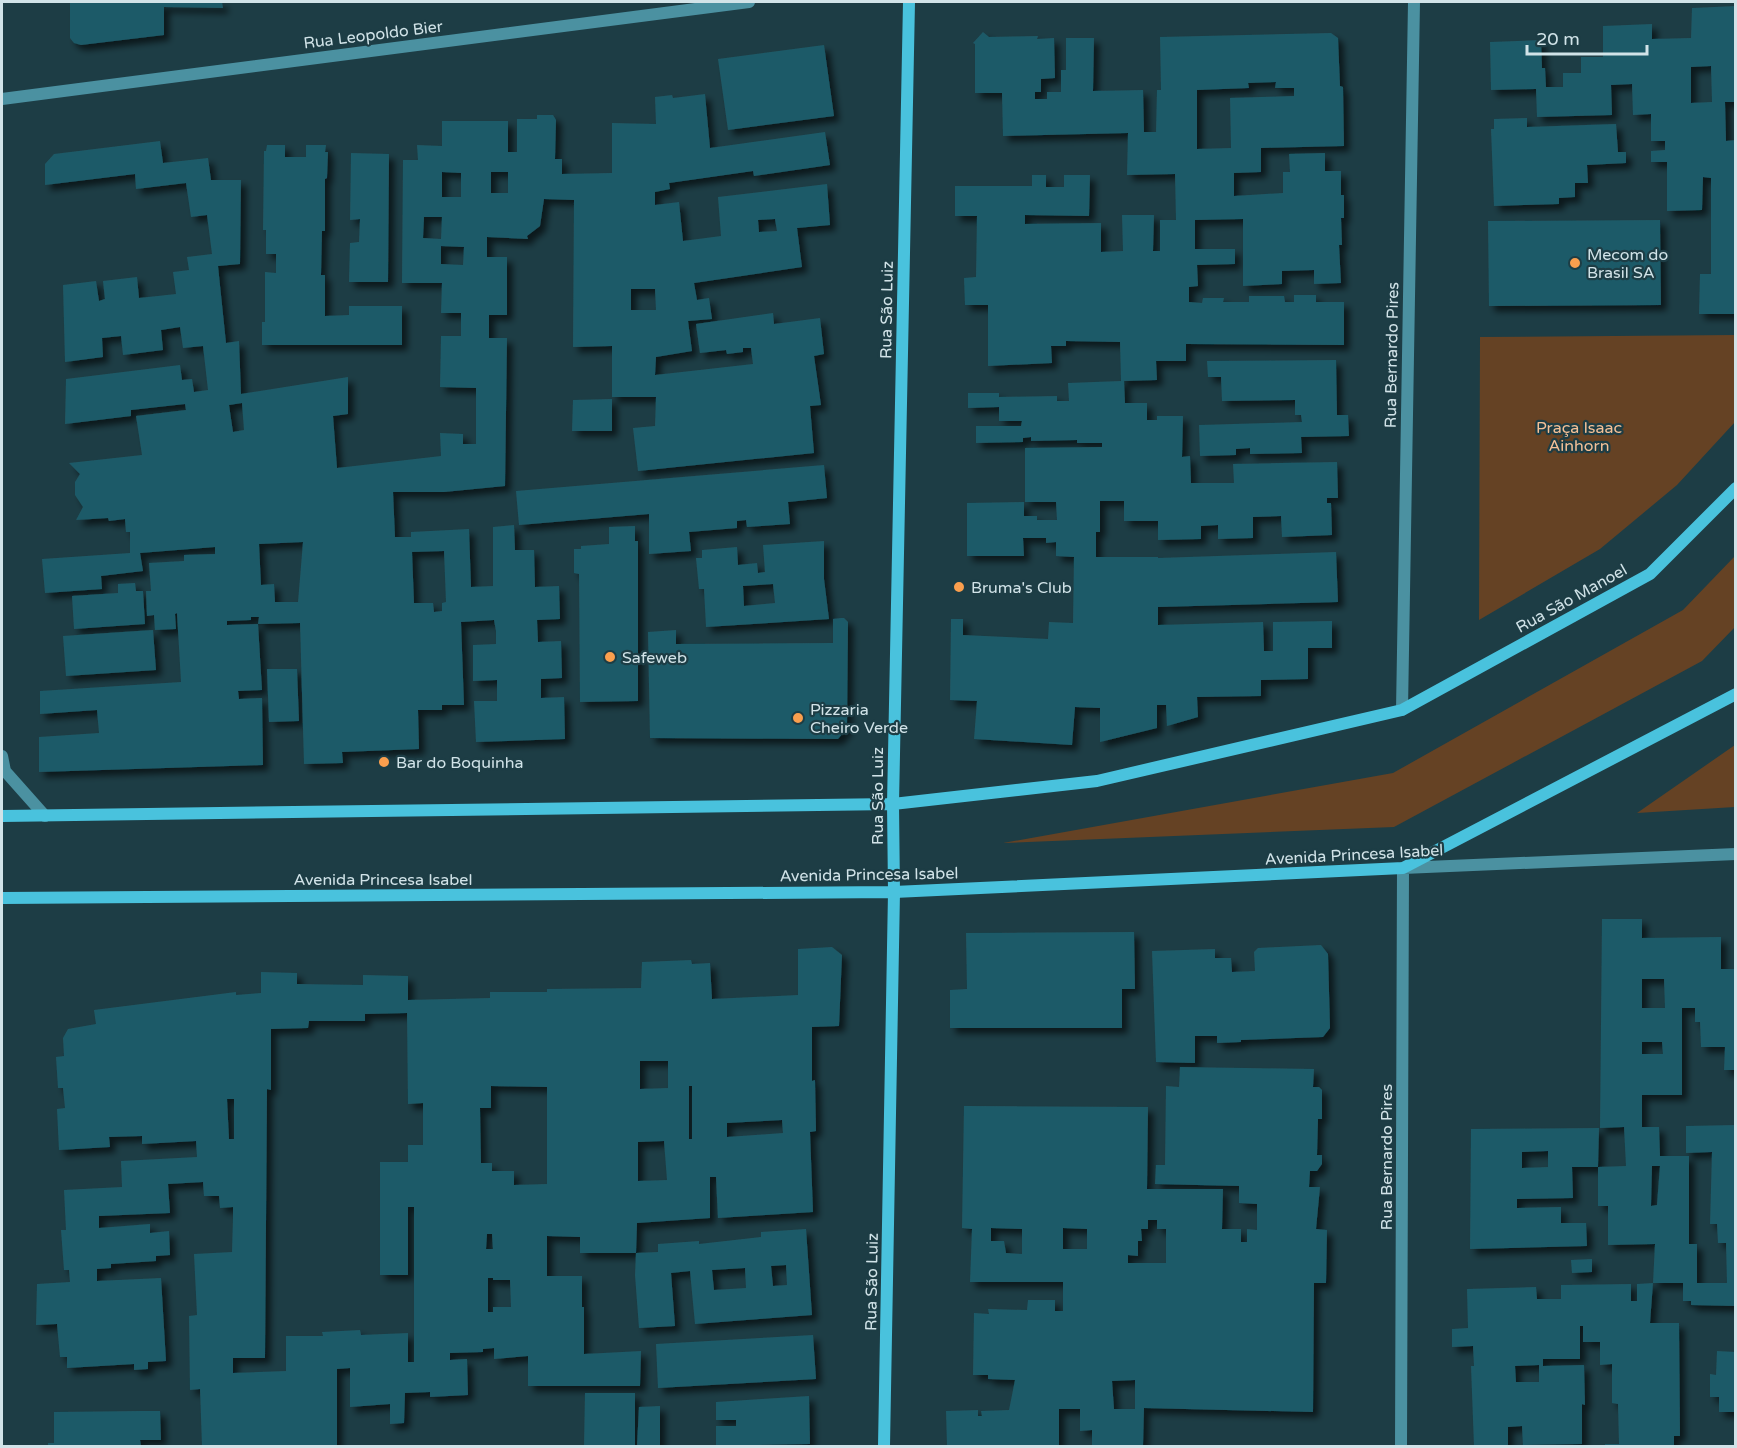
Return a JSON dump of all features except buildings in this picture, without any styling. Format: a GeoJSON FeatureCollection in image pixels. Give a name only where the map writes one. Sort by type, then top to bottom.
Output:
{"type":"FeatureCollection","features":[{"type":"Feature","properties":{"kind":"main road","name":"Rua São Luiz"},"geometry":{"type":"LineString","coordinates":[[884,1446],[894,892],[893,804],[909,2]]}},
{"type":"Feature","properties":{"kind":"main road","name":"Rua São Manoel"},"geometry":{"type":"LineString","coordinates":[[1402,710],[1650,574],[1736,488]]}},
{"type":"Feature","properties":{"kind":"main road"},"geometry":{"type":"LineString","coordinates":[[1403,868],[1736,694]]}},
{"type":"Feature","properties":{"kind":"main road"},"geometry":{"type":"LineString","coordinates":[[2,816],[893,804],[1097,781],[1402,710]]}},
{"type":"Feature","properties":{"kind":"main road","name":"Avenida Princesa Isabel"},"geometry":{"type":"LineString","coordinates":[[2,898],[894,892],[1403,868]]}},
{"type":"Feature","properties":{"kind":"street","name":"Rua Leopoldo Bier"},"geometry":{"type":"LineString","coordinates":[[2,99],[749,2]]}},
{"type":"Feature","properties":{"kind":"street","name":"Rua Bernardo Pires"},"geometry":{"type":"LineString","coordinates":[[1402,710],[1414,2]]}},
{"type":"Feature","properties":{"kind":"street"},"geometry":{"type":"LineString","coordinates":[[2,756],[5,771],[45,816]]}},
{"type":"Feature","properties":{"kind":"street","name":"Avenida Princesa Isabel"},"geometry":{"type":"LineString","coordinates":[[1403,868],[1736,854]]}},
{"type":"Feature","properties":{"kind":"street","name":"Rua Bernardo Pires"},"geometry":{"type":"LineString","coordinates":[[1401,1446],[1403,868]]}},
{"type":"Feature","properties":{"kind":"green space","name":"Praça Isaac Ainhorn"},"geometry":{"type":"Polygon","coordinates":[[[1735,335],[1735,422],[1677,485],[1600,549],[1479,620],[1480,337],[1735,335]]]}},
{"type":"Feature","properties":{"kind":"green space"},"geometry":{"type":"Polygon","coordinates":[[[1735,556],[1735,627],[1702,661],[1394,827],[1003,843],[1393,773],[1683,610],[1735,556]]]}},
{"type":"Feature","properties":{"kind":"green space"},"geometry":{"type":"Polygon","coordinates":[[[1735,745],[1735,807],[1637,813],[1735,745]]]}},
{"type":"Feature","properties":{"kind":"place","name":"Mecom do Brasil SA"},"geometry":{"type":"Point","coordinates":[1575,263]}},
{"type":"Feature","properties":{"kind":"place","name":"Bruma's Club"},"geometry":{"type":"Point","coordinates":[959,587]}},
{"type":"Feature","properties":{"kind":"place","name":"Safeweb"},"geometry":{"type":"Point","coordinates":[610,657]}},
{"type":"Feature","properties":{"kind":"place","name":"Pizzaria Cheiro Verde"},"geometry":{"type":"Point","coordinates":[798,718]}},
{"type":"Feature","properties":{"kind":"place","name":"Bar do Boquinha"},"geometry":{"type":"Point","coordinates":[384,762]}}]}
